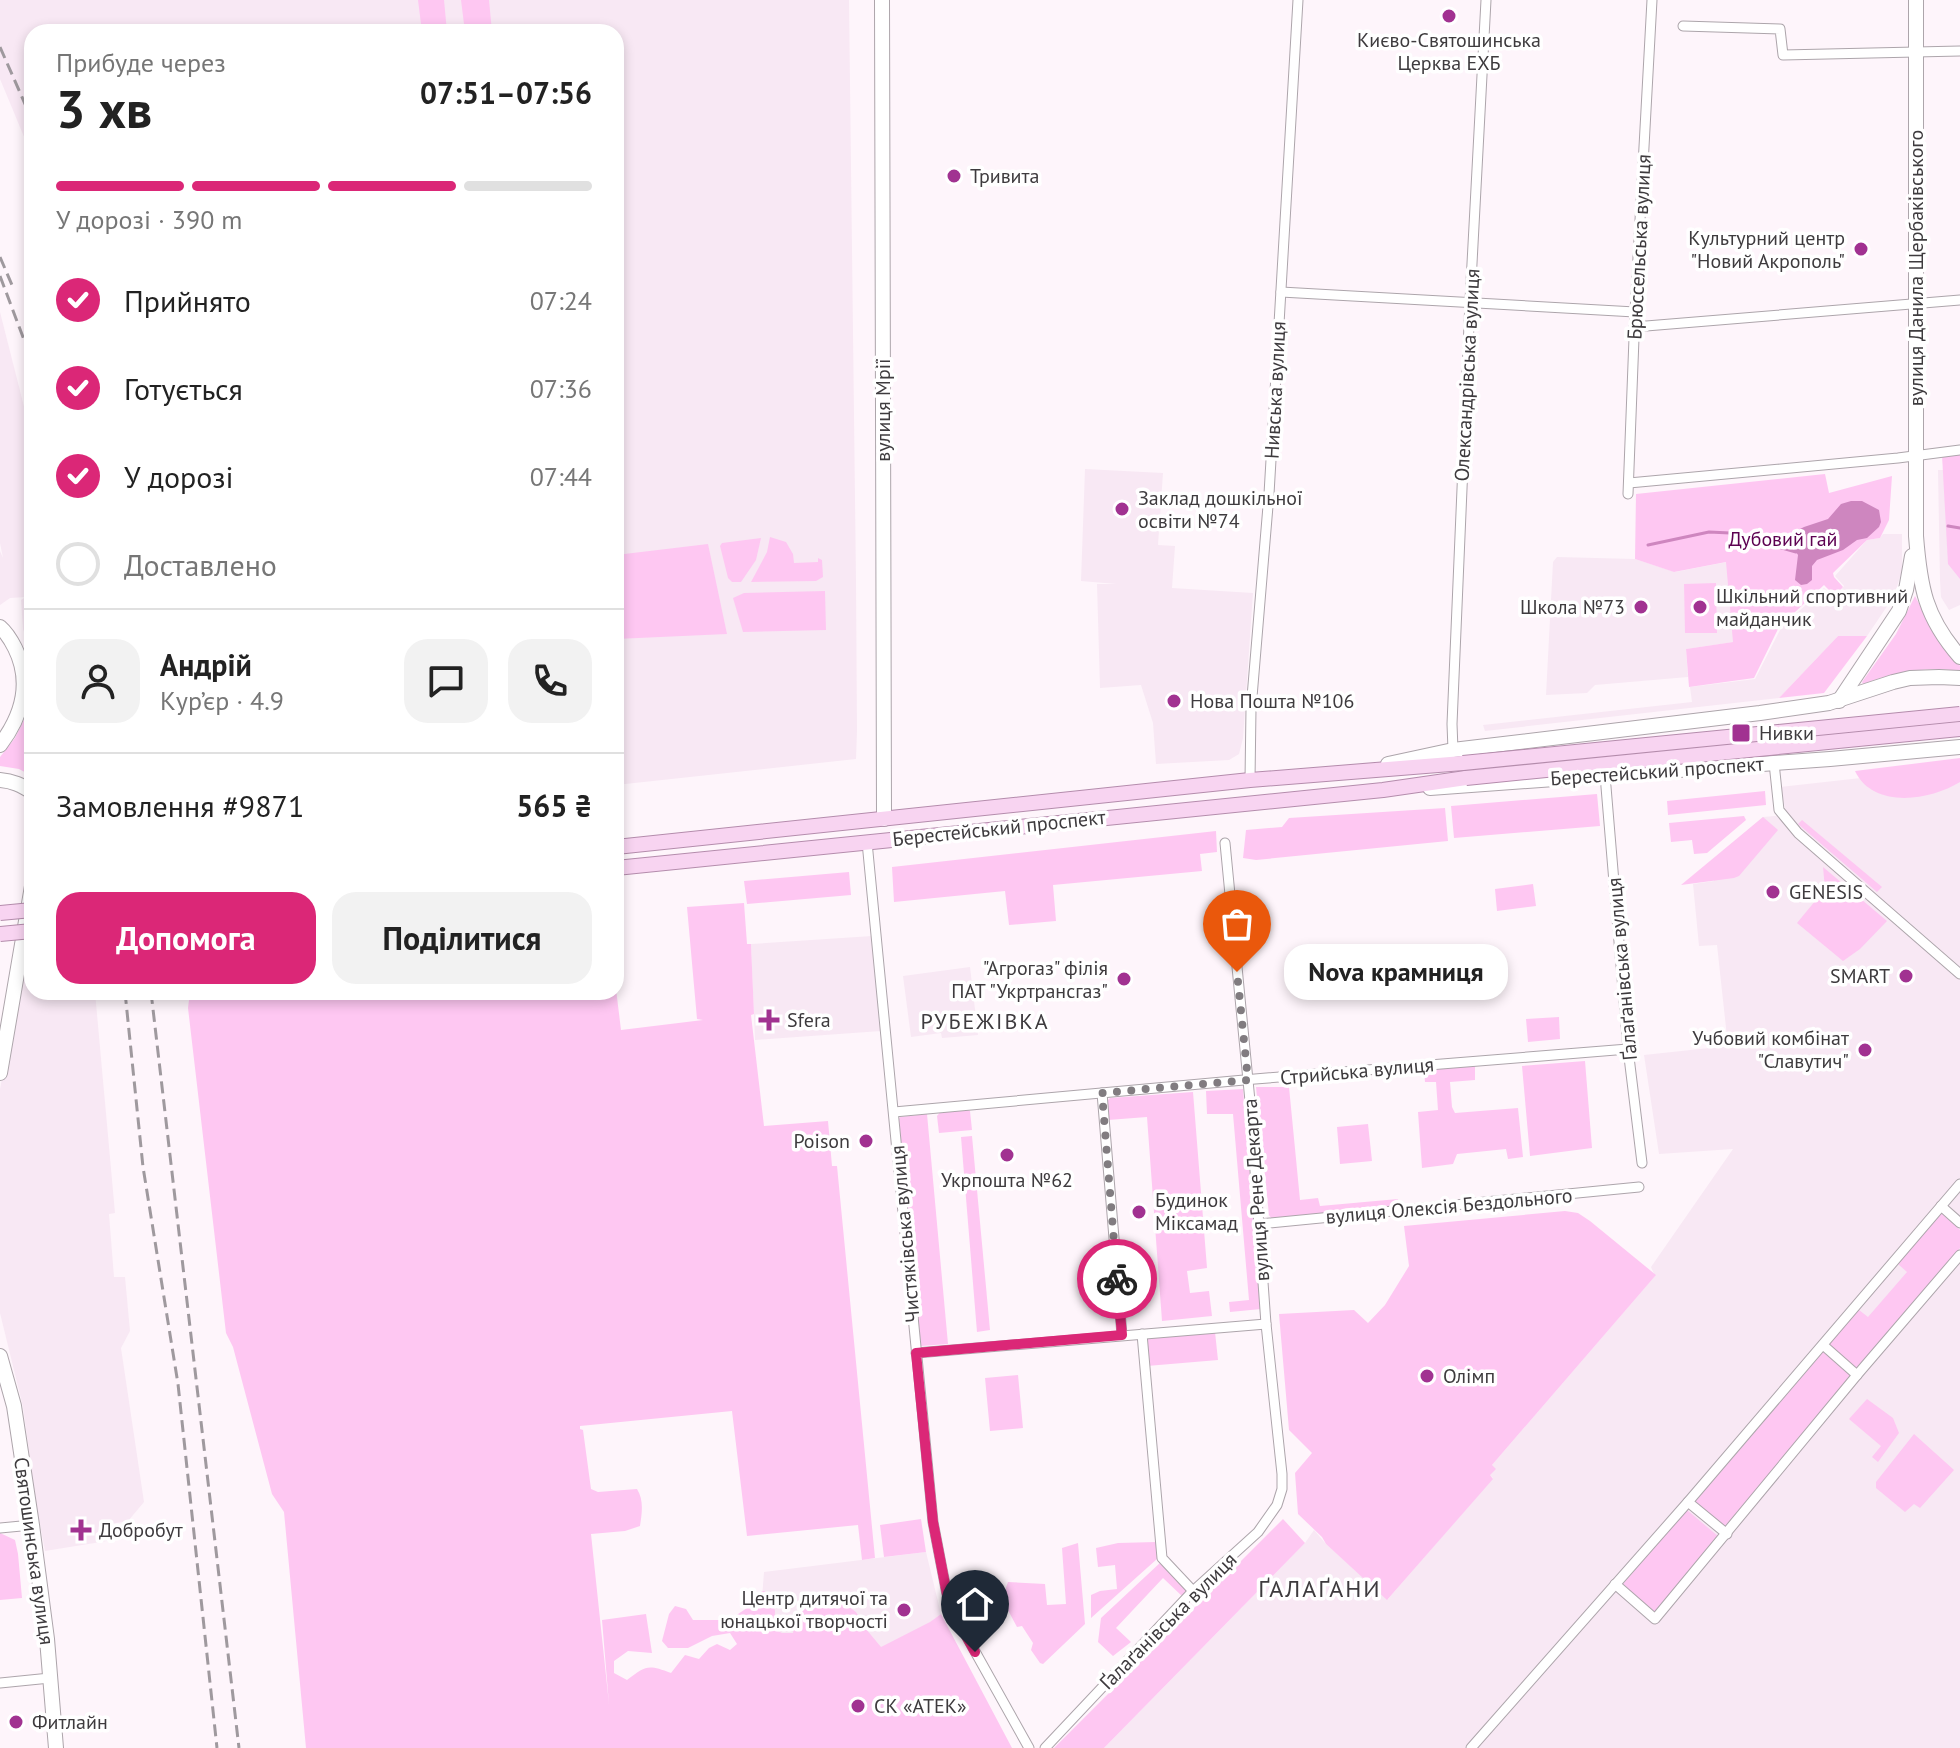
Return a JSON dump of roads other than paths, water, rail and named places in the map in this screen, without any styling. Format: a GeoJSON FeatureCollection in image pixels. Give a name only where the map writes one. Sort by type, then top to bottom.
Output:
{"type":"FeatureCollection","features":[{"type":"Feature","properties":{"kind":"main road","name":"вулиця Мрії"},"geometry":{"type":"LineString","coordinates":[[882,0],[884,819]]}},
{"type":"Feature","properties":{"kind":"main road","name":"вулиця Данила Щербаківського"},"geometry":{"type":"LineString","coordinates":[[1916,0],[1916,536],[1919,576],[1927,606],[1960,657]]}},
{"type":"Feature","properties":{"kind":"main road","name":"вулиця Данила Щербаківського"},"geometry":{"type":"LineString","coordinates":[[1839,701],[1899,611],[1916,536]]}},
{"type":"Feature","properties":{"kind":"main road"},"geometry":{"type":"LineString","coordinates":[[0,627],[20,658],[24,680]]}},
{"type":"Feature","properties":{"kind":"main road","name":"Берестейський проспект"},"geometry":{"type":"LineString","coordinates":[[1356,771],[1453,750],[1839,701],[1910,678],[1960,678]]}},
{"type":"Feature","properties":{"kind":"main road"},"geometry":{"type":"LineString","coordinates":[[0,745],[17,718],[24,691]]}},
{"type":"Feature","properties":{"kind":"main road"},"geometry":{"type":"LineString","coordinates":[[1801,722],[1812,705]]}},
{"type":"Feature","properties":{"kind":"main road"},"geometry":{"type":"LineString","coordinates":[[1760,713],[1778,724]]}},
{"type":"Feature","properties":{"kind":"main road","name":"Берестейський проспект"},"geometry":{"type":"LineString","coordinates":[[1383,790],[1465,770],[1960,714]]}},
{"type":"Feature","properties":{"kind":"main road","name":"Берестейський проспект"},"geometry":{"type":"LineString","coordinates":[[624,846],[1250,780],[1356,771],[1465,770],[1960,729]]}},
{"type":"Feature","properties":{"kind":"main road"},"geometry":{"type":"LineString","coordinates":[[1805,747],[1830,759]]}},
{"type":"Feature","properties":{"kind":"main road","name":"Берестейський проспект"},"geometry":{"type":"LineString","coordinates":[[624,867],[1383,790],[1447,788],[1774,758],[1830,759],[1960,747]]}},
{"type":"Feature","properties":{"kind":"main road"},"geometry":{"type":"LineString","coordinates":[[0,780],[24,786]]}},
{"type":"Feature","properties":{"kind":"main road"},"geometry":{"type":"LineString","coordinates":[[0,913],[24,911]]}},
{"type":"Feature","properties":{"kind":"main road"},"geometry":{"type":"LineString","coordinates":[[0,934],[24,932]]}},
{"type":"Feature","properties":{"kind":"main road"},"geometry":{"type":"LineString","coordinates":[[0,1073],[24,933]]}},
{"type":"Feature","properties":{"kind":"main road","name":"Святошинська вулиця"},"geometry":{"type":"LineString","coordinates":[[0,1356],[14,1406],[32,1525],[56,1748]]}},
{"type":"Feature","properties":{"kind":"street","name":"Нивська вулиця"},"geometry":{"type":"LineString","coordinates":[[1250,780],[1251,709],[1268,512],[1298,0]]}},
{"type":"Feature","properties":{"kind":"street","name":"Олександрівська вулиця"},"geometry":{"type":"LineString","coordinates":[[1453,750],[1470,301],[1486,0]]}},
{"type":"Feature","properties":{"kind":"street","name":"Брюссельська вулиця"},"geometry":{"type":"LineString","coordinates":[[1628,494],[1652,0]]}},
{"type":"Feature","properties":{"kind":"street"},"geometry":{"type":"LineString","coordinates":[[1683,26],[1780,29],[1783,55],[1960,51]]}},
{"type":"Feature","properties":{"kind":"street"},"geometry":{"type":"LineString","coordinates":[[1281,292],[1635,312]]}},
{"type":"Feature","properties":{"kind":"street"},"geometry":{"type":"LineString","coordinates":[[1634,327],[1960,300]]}},
{"type":"Feature","properties":{"kind":"street"},"geometry":{"type":"LineString","coordinates":[[1629,483],[1960,450]]}},
{"type":"Feature","properties":{"kind":"street"},"geometry":{"type":"LineString","coordinates":[[1774,758],[1779,810],[1798,833],[1960,974]]}},
{"type":"Feature","properties":{"kind":"street","name":"Ґалаґанівська вулиця"},"geometry":{"type":"LineString","coordinates":[[1605,775],[1628,1049],[1642,1163]]}},
{"type":"Feature","properties":{"kind":"street","name":"Чистяківська вулиця"},"geometry":{"type":"LineString","coordinates":[[867,842],[933,1522],[949,1605],[1029,1748]]}},
{"type":"Feature","properties":{"kind":"street","name":"вулиця Рене Декарта"},"geometry":{"type":"LineString","coordinates":[[1225,843],[1282,1489]]}},
{"type":"Feature","properties":{"kind":"street","name":"Стрийська вулиця"},"geometry":{"type":"LineString","coordinates":[[894,1112],[1628,1049]]}},
{"type":"Feature","properties":{"kind":"street"},"geometry":{"type":"LineString","coordinates":[[1102,1093],[1122,1335]]}},
{"type":"Feature","properties":{"kind":"street"},"geometry":{"type":"LineString","coordinates":[[1471,1748],[1688,1502],[1960,1184]]}},
{"type":"Feature","properties":{"kind":"street","name":"вулиця Олексія Бездольного"},"geometry":{"type":"LineString","coordinates":[[1259,1224],[1639,1187]]}},
{"type":"Feature","properties":{"kind":"street"},"geometry":{"type":"LineString","coordinates":[[1941,1206],[1960,1223]]}},
{"type":"Feature","properties":{"kind":"street"},"geometry":{"type":"LineString","coordinates":[[1615,1584],[1655,1619],[1960,1255]]}},
{"type":"Feature","properties":{"kind":"street"},"geometry":{"type":"LineString","coordinates":[[916,1353],[1266,1324]]}},
{"type":"Feature","properties":{"kind":"street"},"geometry":{"type":"LineString","coordinates":[[1142,1334],[1162,1558],[1193,1591]]}},
{"type":"Feature","properties":{"kind":"street"},"geometry":{"type":"LineString","coordinates":[[1823,1345],[1857,1375]]}},
{"type":"Feature","properties":{"kind":"street","name":"Ґалаґанівська вулиця"},"geometry":{"type":"LineString","coordinates":[[1045,1748],[1193,1591],[1258,1532],[1277,1505],[1282,1489]]}},
{"type":"Feature","properties":{"kind":"street"},"geometry":{"type":"LineString","coordinates":[[1688,1502],[1727,1534]]}},
{"type":"Feature","properties":{"kind":"street"},"geometry":{"type":"LineString","coordinates":[[0,1528],[32,1525]]}},
{"type":"Feature","properties":{"kind":"street"},"geometry":{"type":"LineString","coordinates":[[0,1683],[50,1678]]}},
{"type":"Feature","properties":{"kind":"waterway"},"geometry":{"type":"LineString","coordinates":[[1948,526],[1960,528]]}},
{"type":"Feature","properties":{"kind":"waterway"},"geometry":{"type":"LineString","coordinates":[[1648,545],[1709,532],[1730,533],[1796,552]]}},
{"type":"Feature","properties":{"kind":"railway"},"geometry":{"type":"LineString","coordinates":[[0,47],[24,102]]}},
{"type":"Feature","properties":{"kind":"railway"},"geometry":{"type":"LineString","coordinates":[[0,257],[12,285]]}},
{"type":"Feature","properties":{"kind":"railway"},"geometry":{"type":"LineString","coordinates":[[0,276],[24,340]]}},
{"type":"Feature","properties":{"kind":"railway"},"geometry":{"type":"LineString","coordinates":[[126,1000],[143,1167],[178,1384],[217,1748]]}},
{"type":"Feature","properties":{"kind":"railway"},"geometry":{"type":"LineString","coordinates":[[152,1000],[239,1748]]}},
{"type":"Feature","properties":{"kind":"place","name":"Києво-Святошинська Церква ЕХБ"},"geometry":{"type":"Point","coordinates":[1449,16]}},
{"type":"Feature","properties":{"kind":"place","name":"Тривита"},"geometry":{"type":"Point","coordinates":[954,176]}},
{"type":"Feature","properties":{"kind":"place","name":"Культурний центр \"Новий Акрополь\""},"geometry":{"type":"Point","coordinates":[1861,249]}},
{"type":"Feature","properties":{"kind":"place","name":"Заклад дошкільної освіти №74"},"geometry":{"type":"Point","coordinates":[1122,509]}},
{"type":"Feature","properties":{"kind":"place","name":"Школа №73"},"geometry":{"type":"Point","coordinates":[1641,607]}},
{"type":"Feature","properties":{"kind":"place","name":"Шкільний спортивний майданчик"},"geometry":{"type":"Point","coordinates":[1700,607]}},
{"type":"Feature","properties":{"kind":"place","name":"Нова Пошта №106"},"geometry":{"type":"Point","coordinates":[1174,701]}},
{"type":"Feature","properties":{"kind":"place","name":"Нивки"},"geometry":{"type":"Point","coordinates":[1741,733]}},
{"type":"Feature","properties":{"kind":"place","name":"GENESIS"},"geometry":{"type":"Point","coordinates":[1773,892]}},
{"type":"Feature","properties":{"kind":"place","name":"Nova крамниця"},"geometry":{"type":"Point","coordinates":[1237,972]}},
{"type":"Feature","properties":{"kind":"place","name":"SMART"},"geometry":{"type":"Point","coordinates":[1906,976]}},
{"type":"Feature","properties":{"kind":"place","name":"\"Агрогаз\" філія ПАТ \"Укртрансгаз\""},"geometry":{"type":"Point","coordinates":[1124,979]}},
{"type":"Feature","properties":{"kind":"place","name":"Sfera"},"geometry":{"type":"Point","coordinates":[769,1020]}},
{"type":"Feature","properties":{"kind":"place","name":"Учбовий комбінат \"Славутич\""},"geometry":{"type":"Point","coordinates":[1865,1050]}},
{"type":"Feature","properties":{"kind":"place","name":"Poison"},"geometry":{"type":"Point","coordinates":[866,1141]}},
{"type":"Feature","properties":{"kind":"place","name":"Укрпошта №62"},"geometry":{"type":"Point","coordinates":[1007,1155]}},
{"type":"Feature","properties":{"kind":"place","name":"Будинок Міксамад"},"geometry":{"type":"Point","coordinates":[1139,1212]}},
{"type":"Feature","properties":{"kind":"place","name":"Олімп"},"geometry":{"type":"Point","coordinates":[1427,1376]}},
{"type":"Feature","properties":{"kind":"place","name":"Добробут"},"geometry":{"type":"Point","coordinates":[81,1530]}},
{"type":"Feature","properties":{"kind":"place","name":"Центр дитячої та юнацької творчості"},"geometry":{"type":"Point","coordinates":[904,1610]}},
{"type":"Feature","properties":{"kind":"place","name":"СК «АТЕК»"},"geometry":{"type":"Point","coordinates":[858,1706]}},
{"type":"Feature","properties":{"kind":"place","name":"Фитлайн"},"geometry":{"type":"Point","coordinates":[16,1722]}},
{"type":"Feature","properties":{"kind":"district","name":"РУБЕЖІВКА"},"geometry":{"type":"Point","coordinates":[985,1021]}},
{"type":"Feature","properties":{"kind":"district","name":"ҐАЛАҐАНИ"},"geometry":{"type":"Point","coordinates":[1320,1588]}},
{"type":"Feature","properties":{"kind":"park label","name":"Дубовий гай"},"geometry":{"type":"Point","coordinates":[1783,539]}}]}
